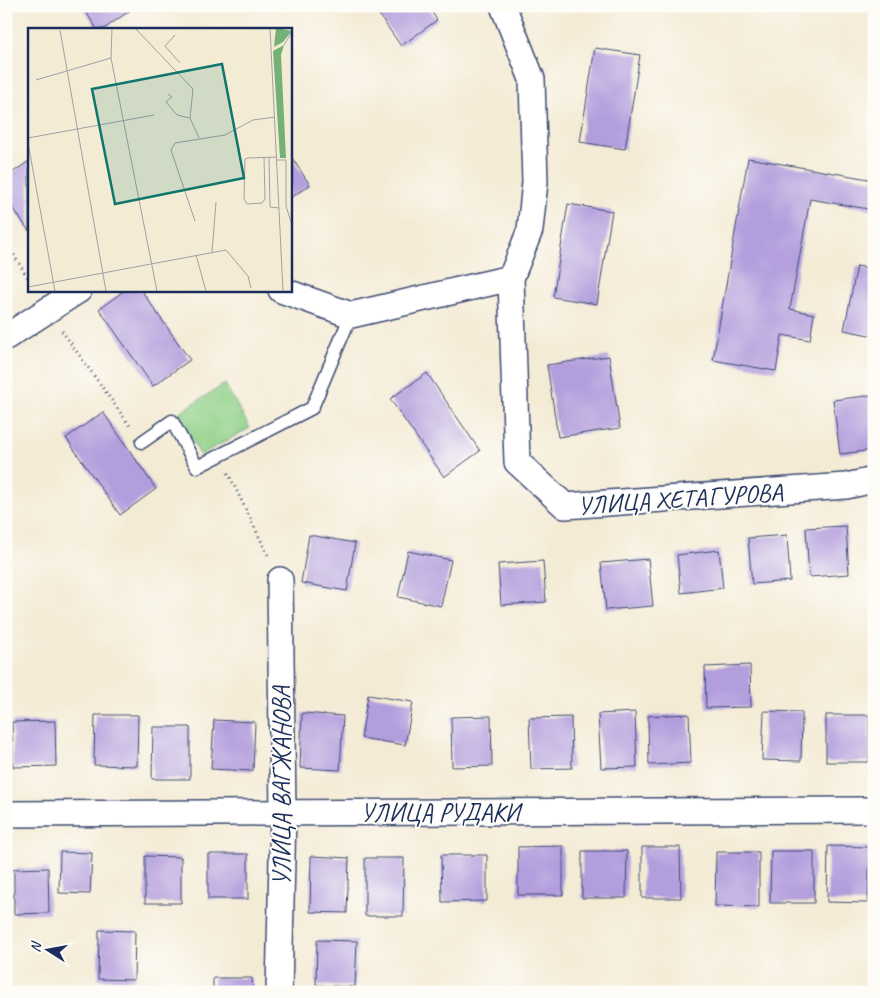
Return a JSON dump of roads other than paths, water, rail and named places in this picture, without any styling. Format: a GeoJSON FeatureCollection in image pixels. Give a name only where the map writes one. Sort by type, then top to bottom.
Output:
{"type":"FeatureCollection","features":[{"type":"Feature","properties":{"kind":"street","name":"УЛИЦА ХЕТАГУРОВА"},"geometry":{"type":"LineString","coordinates":[[503,6],[532,79],[535,172],[530,230],[511,278],[518,462],[565,506],[846,486],[874,480]]}},
{"type":"Feature","properties":{"kind":"street"},"geometry":{"type":"LineString","coordinates":[[284,291],[351,315],[511,278]]}},
{"type":"Feature","properties":{"kind":"street"},"geometry":{"type":"LineString","coordinates":[[6,337],[77,291]]}},
{"type":"Feature","properties":{"kind":"street","name":"УЛИЦА ВАГЖАНОВА"},"geometry":{"type":"LineString","coordinates":[[279,992],[283,813],[280,580]]}},
{"type":"Feature","properties":{"kind":"street","name":"УЛИЦА РУДАКИ"},"geometry":{"type":"LineString","coordinates":[[6,814],[874,810]]}},
{"type":"Feature","properties":{"kind":"lane"},"geometry":{"type":"LineString","coordinates":[[142,442],[172,421],[197,467],[312,408],[351,315]]}}]}
